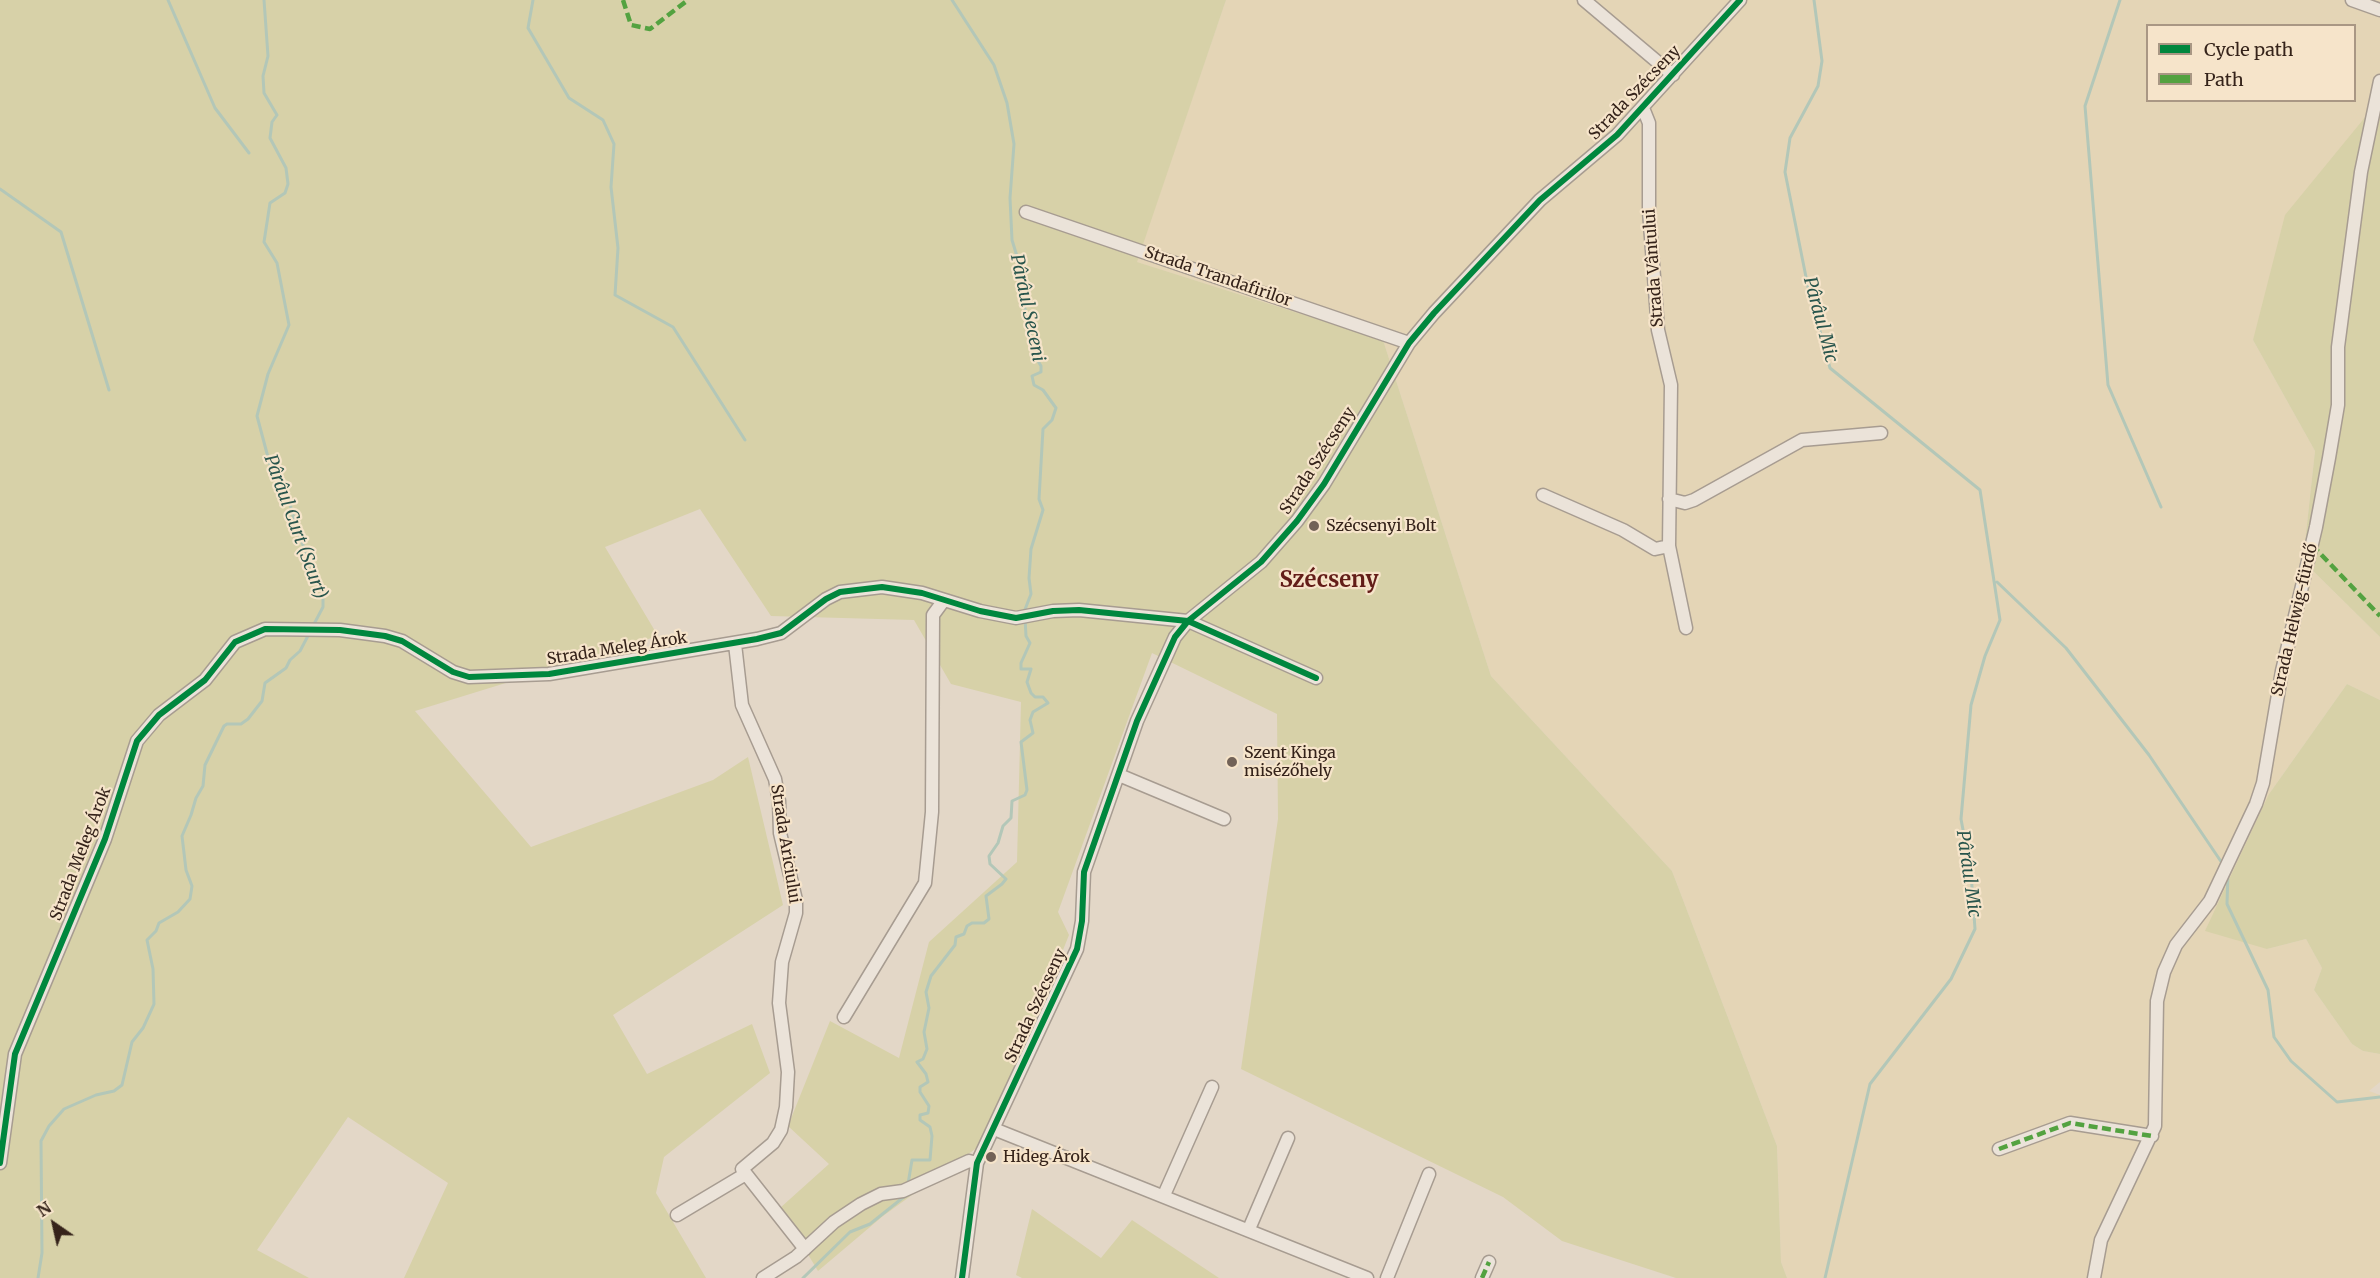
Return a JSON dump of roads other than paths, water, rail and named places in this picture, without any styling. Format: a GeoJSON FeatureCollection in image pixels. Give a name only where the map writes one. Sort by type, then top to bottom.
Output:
{"type":"FeatureCollection","features":[{"type":"Feature","properties":{"kind":"street"},"geometry":{"type":"LineString","coordinates":[[1584,0],[1673,75]]}},
{"type":"Feature","properties":{"kind":"street","name":"Strada Szécseny"},"geometry":{"type":"LineString","coordinates":[[962,1278],[977,1163],[1077,949],[1082,921],[1082,879],[1137,721],[1169,647],[1188,621],[1262,562],[1297,521],[1324,484],[1409,343],[1539,200],[1617,135],[1740,0]]}},
{"type":"Feature","properties":{"kind":"street"},"geometry":{"type":"LineString","coordinates":[[2352,0],[2380,10]]}},
{"type":"Feature","properties":{"kind":"street","name":"Strada Helwig-fürdő"},"geometry":{"type":"LineString","coordinates":[[2094,1278],[2101,1240],[2152,1136],[2157,1116],[2157,1001],[2161,980],[2176,945],[2210,901],[2256,804],[2263,783],[2282,670],[2316,527],[2338,405],[2339,337],[2361,172],[2380,81]]}},
{"type":"Feature","properties":{"kind":"street","name":"Strada Vântului"},"geometry":{"type":"LineString","coordinates":[[1643,108],[1649,123],[1649,212],[1658,330],[1671,385],[1669,546],[1686,628]]}},
{"type":"Feature","properties":{"kind":"street","name":"Strada Trandafirilor"},"geometry":{"type":"LineString","coordinates":[[1026,212],[1409,343]]}},
{"type":"Feature","properties":{"kind":"street"},"geometry":{"type":"LineString","coordinates":[[1669,500],[1685,503],[1694,500],[1802,440],[1881,433]]}},
{"type":"Feature","properties":{"kind":"street"},"geometry":{"type":"LineString","coordinates":[[1542,495],[1623,530],[1655,549],[1669,546]]}},
{"type":"Feature","properties":{"kind":"street","name":"Strada Meleg Árok"},"geometry":{"type":"LineString","coordinates":[[0,1163],[15,1054],[105,839],[137,741],[159,715],[178,698],[201,684],[235,642],[265,629],[366,633],[402,641],[453,672],[480,678],[570,672],[735,644],[781,633],[826,599],[852,589],[882,587],[944,600],[997,615],[1025,617],[1053,611],[1079,610],[1188,621],[1316,678]]}},
{"type":"Feature","properties":{"kind":"street"},"geometry":{"type":"LineString","coordinates":[[844,1017],[925,883],[932,812],[933,615],[944,600]]}},
{"type":"Feature","properties":{"kind":"street","name":"Strada Ariciului"},"geometry":{"type":"LineString","coordinates":[[677,1215],[744,1175],[742,1169],[773,1143],[781,1130],[786,1107],[788,1072],[779,1003],[782,962],[796,912],[796,900],[780,833],[779,801],[775,779],[745,715],[738,679],[735,644]]}},
{"type":"Feature","properties":{"kind":"street"},"geometry":{"type":"LineString","coordinates":[[1119,775],[1224,819]]}},
{"type":"Feature","properties":{"kind":"street"},"geometry":{"type":"LineString","coordinates":[[1164,1195],[1212,1087]]}},
{"type":"Feature","properties":{"kind":"street"},"geometry":{"type":"LineString","coordinates":[[1999,1149],[2070,1123],[2152,1136]]}},
{"type":"Feature","properties":{"kind":"street"},"geometry":{"type":"LineString","coordinates":[[994,1129],[1367,1278]]}},
{"type":"Feature","properties":{"kind":"street"},"geometry":{"type":"LineString","coordinates":[[1249,1229],[1288,1137]]}},
{"type":"Feature","properties":{"kind":"street"},"geometry":{"type":"LineString","coordinates":[[763,1278],[805,1249],[834,1222],[861,1204],[881,1194],[909,1188],[969,1161],[977,1163]]}},
{"type":"Feature","properties":{"kind":"street"},"geometry":{"type":"LineString","coordinates":[[1387,1278],[1429,1174]]}},
{"type":"Feature","properties":{"kind":"street"},"geometry":{"type":"LineString","coordinates":[[744,1175],[805,1249]]}},
{"type":"Feature","properties":{"kind":"street"},"geometry":{"type":"LineString","coordinates":[[1482,1278],[1489,1262]]}},
{"type":"Feature","properties":{"kind":"waterway"},"geometry":{"type":"LineString","coordinates":[[168,0],[215,108],[249,153]]}},
{"type":"Feature","properties":{"kind":"waterway","name":"Pârâul Curt (Scurt)"},"geometry":{"type":"LineString","coordinates":[[264,0],[268,56],[263,76],[264,93],[277,115],[272,122],[270,138],[286,168],[288,184],[285,193],[270,203],[264,242],[277,263],[289,325],[268,374],[257,416],[273,476],[290,504],[297,530],[323,595],[323,607],[313,626]]}},
{"type":"Feature","properties":{"kind":"waterway"},"geometry":{"type":"LineString","coordinates":[[533,0],[528,28],[569,98],[603,120],[614,144],[611,187],[618,248],[615,295],[673,327],[745,440]]}},
{"type":"Feature","properties":{"kind":"waterway","name":"Pârâul Seceni"},"geometry":{"type":"LineString","coordinates":[[952,0],[994,65],[1007,103],[1014,144],[1010,198],[1012,240],[1023,276],[1021,290],[1035,356],[1041,366],[1041,372],[1032,376],[1034,385],[1043,390],[1056,408],[1052,420],[1043,429],[1039,499],[1043,510],[1031,549],[1029,578],[1031,594],[1024,612]]}},
{"type":"Feature","properties":{"kind":"waterway","name":"Pârâul Mic"},"geometry":{"type":"LineString","coordinates":[[1814,0],[1822,61],[1818,86],[1790,138],[1785,172],[1808,287],[1830,368],[1980,490],[2000,620],[1985,656],[1971,705],[1961,819],[1971,873],[1975,929],[1951,979],[1870,1084],[1825,1278]]}},
{"type":"Feature","properties":{"kind":"waterway"},"geometry":{"type":"LineString","coordinates":[[2120,0],[2085,106],[2108,385],[2161,507]]}},
{"type":"Feature","properties":{"kind":"waterway"},"geometry":{"type":"LineString","coordinates":[[0,189],[61,232],[109,390]]}},
{"type":"Feature","properties":{"kind":"waterway","name":"Pârâul Mic"},"geometry":{"type":"LineString","coordinates":[[1997,582],[2066,648],[2149,755],[2222,863]]}},
{"type":"Feature","properties":{"kind":"waterway","name":"Pârâul Seceni"},"geometry":{"type":"LineString","coordinates":[[908,1184],[912,1160],[930,1160],[932,1136],[930,1127],[920,1120],[920,1115],[928,1113],[929,1106],[920,1092],[920,1087],[928,1082],[926,1074],[917,1062],[923,1059],[927,1049],[924,1032],[929,1008],[926,992],[931,976],[955,945],[956,937],[964,934],[967,926],[972,923],[984,923],[989,919],[986,896],[1006,879],[990,864],[989,856],[998,843],[1003,826],[1011,818],[1012,801],[1025,795],[1027,790],[1021,742],[1033,733],[1030,720],[1033,712],[1048,703],[1043,697],[1035,697],[1031,693],[1027,682],[1031,669],[1021,669],[1021,663],[1030,643],[1026,636],[1025,618]]}},
{"type":"Feature","properties":{"kind":"waterway","name":"Pârâul Curt (Scurt)"},"geometry":{"type":"LineString","coordinates":[[38,1278],[42,1253],[41,1141],[49,1126],[64,1109],[96,1095],[114,1091],[122,1085],[132,1042],[143,1028],[154,1004],[153,969],[147,940],[156,931],[159,923],[178,912],[190,899],[192,886],[186,870],[182,836],[196,798],[203,786],[205,765],[224,726],[241,724],[248,719],[262,701],[265,683],[286,668],[290,660],[300,651],[310,632]]}},
{"type":"Feature","properties":{"kind":"waterway","name":"Pârâul Mic"},"geometry":{"type":"LineString","coordinates":[[2228,873],[2227,904],[2268,990],[2274,1037],[2291,1061],[2337,1102],[2380,1097]]}},
{"type":"Feature","properties":{"kind":"waterway","name":"Pârâul Seceni"},"geometry":{"type":"LineString","coordinates":[[803,1278],[850,1232],[870,1224],[910,1192]]}},
{"type":"Feature","properties":{"kind":"place","name":"Szécsenyi Bolt"},"geometry":{"type":"Point","coordinates":[1314,526]}},
{"type":"Feature","properties":{"kind":"place","name":"Szent Kinga misézőhely"},"geometry":{"type":"Point","coordinates":[1232,762]}},
{"type":"Feature","properties":{"kind":"place","name":"Hideg Árok"},"geometry":{"type":"Point","coordinates":[991,1157]}},
{"type":"Feature","properties":{"kind":"district","name":"Szécseny"},"geometry":{"type":"Point","coordinates":[1329,581]}}]}
